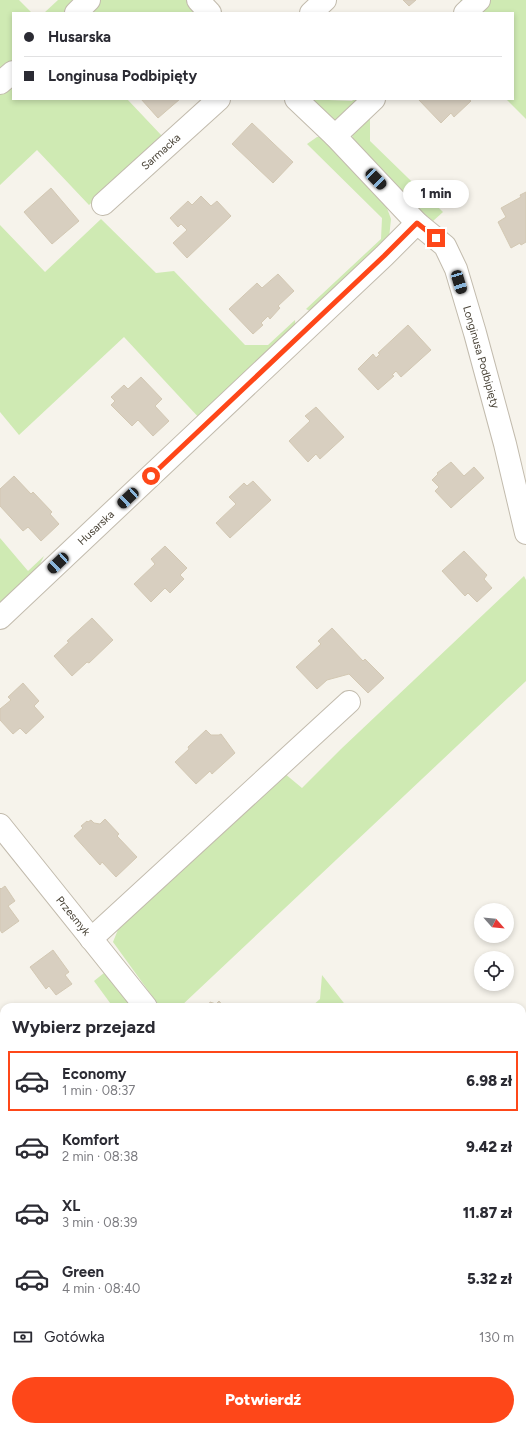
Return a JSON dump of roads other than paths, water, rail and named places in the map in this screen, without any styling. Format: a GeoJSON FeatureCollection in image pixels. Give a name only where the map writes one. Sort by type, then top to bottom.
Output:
{"type":"FeatureCollection","features":[{"type":"Feature","properties":{"kind":"street"},"geometry":{"type":"LineString","coordinates":[[77,12],[89,0]]}},
{"type":"Feature","properties":{"kind":"street"},"geometry":{"type":"LineString","coordinates":[[198,0],[209,12]]}},
{"type":"Feature","properties":{"kind":"street"},"geometry":{"type":"LineString","coordinates":[[312,12],[325,0]]}},
{"type":"Feature","properties":{"kind":"street"},"geometry":{"type":"LineString","coordinates":[[466,12],[479,0]]}},
{"type":"Feature","properties":{"kind":"street"},"geometry":{"type":"LineString","coordinates":[[0,83],[12,73]]}},
{"type":"Feature","properties":{"kind":"street","name":"Sarmacka"},"geometry":{"type":"LineString","coordinates":[[103,204],[218,100]]}},
{"type":"Feature","properties":{"kind":"street","name":"Longinusa Podbipięty"},"geometry":{"type":"LineString","coordinates":[[297,100],[335,136],[417,223],[445,246],[456,269],[505,444],[526,533]]}},
{"type":"Feature","properties":{"kind":"street"},"geometry":{"type":"LineString","coordinates":[[335,136],[373,100]]}},
{"type":"Feature","properties":{"kind":"street","name":"Husarska"},"geometry":{"type":"LineString","coordinates":[[0,618],[384,256],[417,223]]}},
{"type":"Feature","properties":{"kind":"street"},"geometry":{"type":"LineString","coordinates":[[91,939],[349,702]]}},
{"type":"Feature","properties":{"kind":"street","name":"Przesmyk"},"geometry":{"type":"LineString","coordinates":[[0,825],[143,1003]]}}]}
